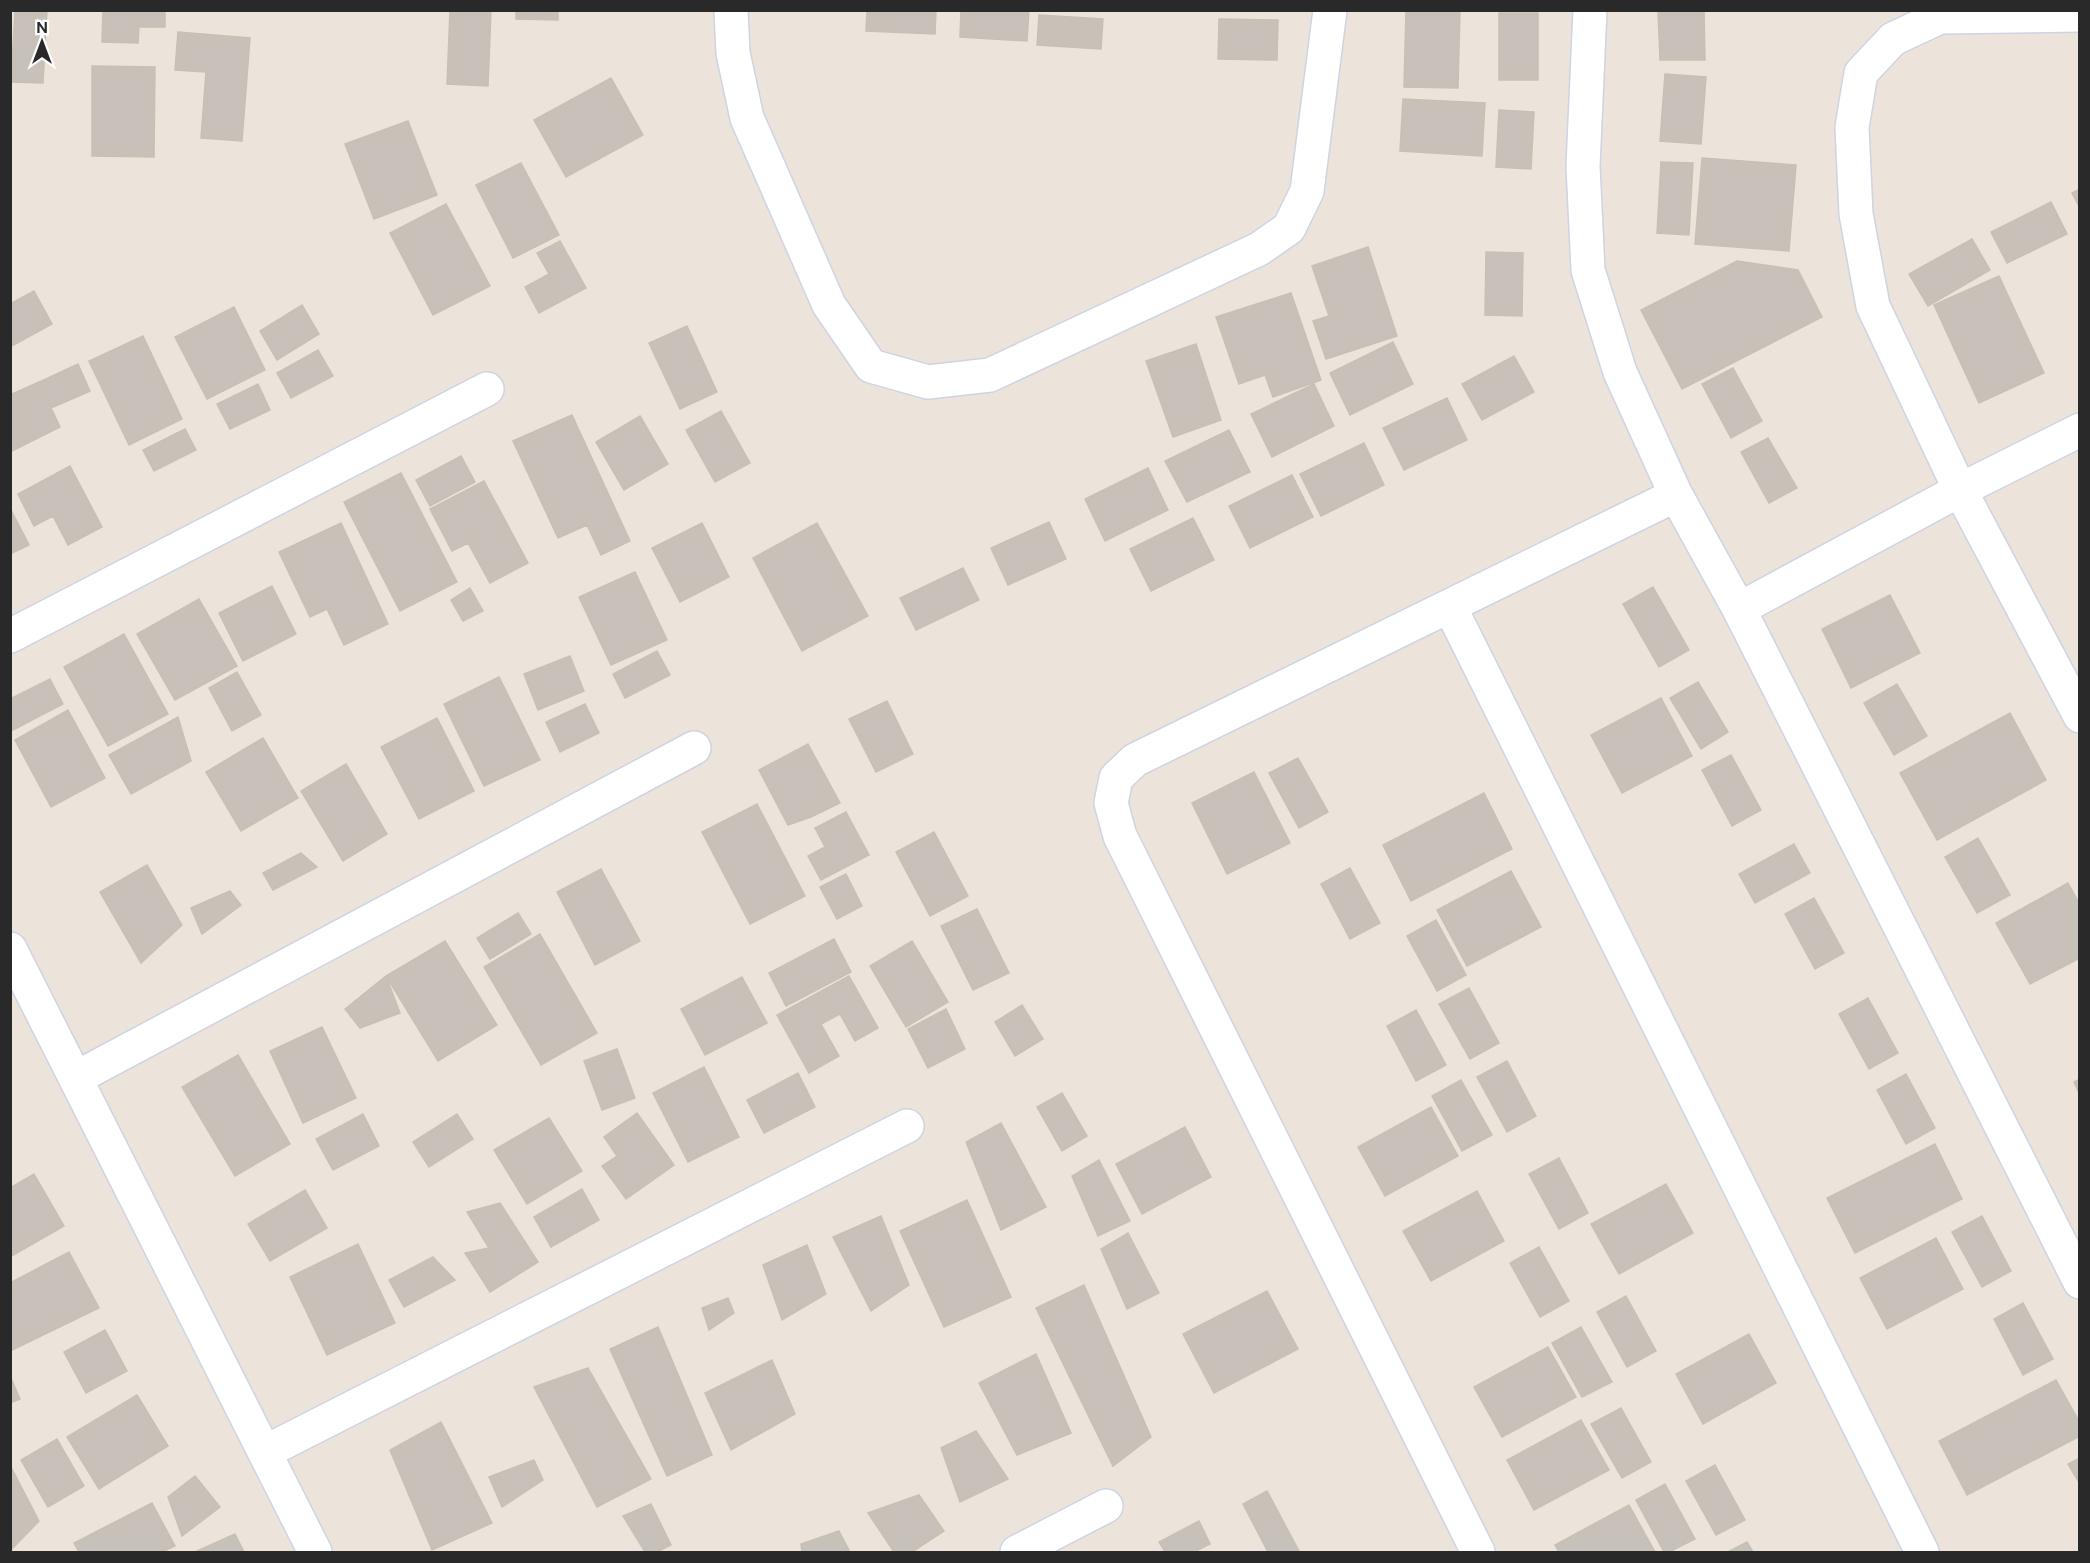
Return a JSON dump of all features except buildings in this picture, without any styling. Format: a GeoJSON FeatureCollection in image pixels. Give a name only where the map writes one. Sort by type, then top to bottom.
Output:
{"type":"FeatureCollection","features":[{"type":"Feature","properties":{"kind":"street"},"geometry":{"type":"LineString","coordinates":[[731,10],[733,53],[747,118],[829,305],[871,366],[928,382],[990,375],[1258,249],[1289,228],[1307,191],[1330,10]]}},
{"type":"Feature","properties":{"kind":"street"},"geometry":{"type":"LineString","coordinates":[[1590,10],[1583,166],[1588,270],[1620,372],[1676,495],[1739,609],[2079,1282]]}},
{"type":"Feature","properties":{"kind":"street"},"geometry":{"type":"LineString","coordinates":[[2079,15],[1940,17],[1893,39],[1861,73],[1852,127],[1856,214],[1873,306],[1960,490],[2079,716]]}},
{"type":"Feature","properties":{"kind":"street"},"geometry":{"type":"LineString","coordinates":[[10,636],[487,389]]}},
{"type":"Feature","properties":{"kind":"street"},"geometry":{"type":"LineString","coordinates":[[1739,609],[1960,490],[2079,430]]}},
{"type":"Feature","properties":{"kind":"street"},"geometry":{"type":"LineString","coordinates":[[1478,1552],[1120,836],[1111,803],[1116,778],[1135,760],[1450,608],[1676,495]]}},
{"type":"Feature","properties":{"kind":"street"},"geometry":{"type":"LineString","coordinates":[[1450,608],[1922,1552]]}},
{"type":"Feature","properties":{"kind":"street"},"geometry":{"type":"LineString","coordinates":[[76,1078],[694,748]]}},
{"type":"Feature","properties":{"kind":"street"},"geometry":{"type":"LineString","coordinates":[[10,949],[315,1552]]}},
{"type":"Feature","properties":{"kind":"street"},"geometry":{"type":"LineString","coordinates":[[266,1452],[907,1126]]}},
{"type":"Feature","properties":{"kind":"street"},"geometry":{"type":"LineString","coordinates":[[1017,1552],[1106,1506]]}}]}
